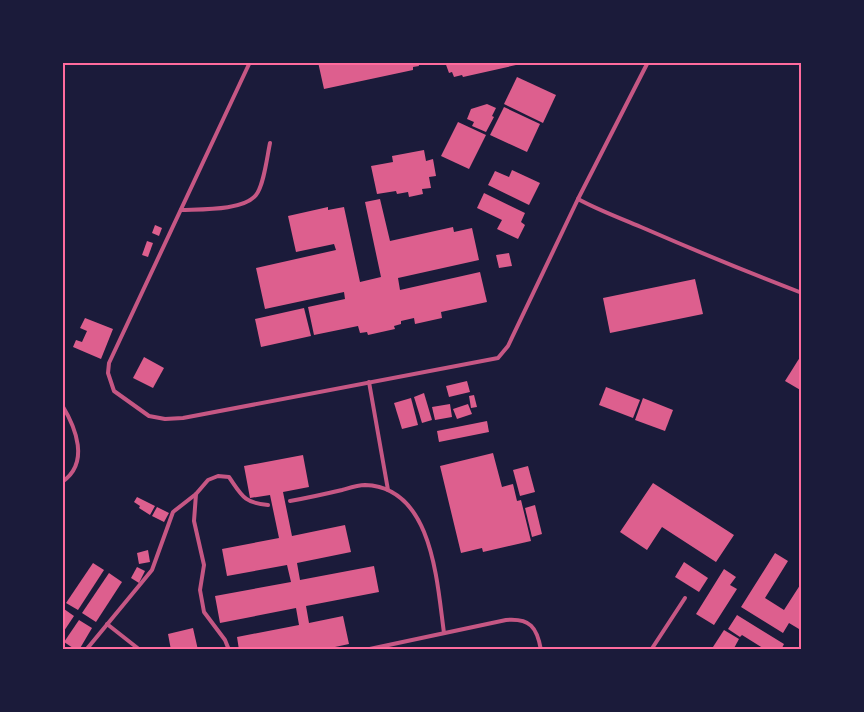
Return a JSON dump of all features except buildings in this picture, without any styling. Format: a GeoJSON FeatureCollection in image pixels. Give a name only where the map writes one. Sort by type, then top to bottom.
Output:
{"type":"FeatureCollection","features":[{"type":"Feature","properties":{"kind":"lane"},"geometry":{"type":"LineString","coordinates":[[250,62],[110,363],[108,374],[114,391],[149,416],[165,419],[183,418],[498,358],[508,346],[578,199],[648,62]]}},
{"type":"Feature","properties":{"kind":"lane"},"geometry":{"type":"LineString","coordinates":[[181,210],[216,209],[247,202],[256,195],[260,185],[270,143]]}},
{"type":"Feature","properties":{"kind":"lane"},"geometry":{"type":"LineString","coordinates":[[578,199],[598,210],[723,263],[802,293]]}},
{"type":"Feature","properties":{"kind":"lane"},"geometry":{"type":"LineString","coordinates":[[369,382],[388,490]]}},
{"type":"Feature","properties":{"kind":"lane"},"geometry":{"type":"LineString","coordinates":[[62,406],[75,431],[79,445],[78,458],[72,473],[62,482]]}},
{"type":"Feature","properties":{"kind":"lane"},"geometry":{"type":"LineString","coordinates":[[86,650],[152,570],[173,512],[196,494],[208,480],[218,476],[230,477],[243,497],[254,504],[268,506]]}},
{"type":"Feature","properties":{"kind":"lane"},"geometry":{"type":"LineString","coordinates":[[290,502],[364,485],[388,490],[411,508],[424,530],[436,572],[444,633]]}},
{"type":"Feature","properties":{"kind":"lane"},"geometry":{"type":"LineString","coordinates":[[196,494],[194,521],[204,565],[200,590],[204,612],[225,640],[229,650]]}},
{"type":"Feature","properties":{"kind":"lane"},"geometry":{"type":"LineString","coordinates":[[651,650],[685,598]]}},
{"type":"Feature","properties":{"kind":"lane"},"geometry":{"type":"LineString","coordinates":[[364,650],[506,620],[520,619],[530,624],[539,634],[542,650]]}},
{"type":"Feature","properties":{"kind":"lane"},"geometry":{"type":"LineString","coordinates":[[107,624],[140,650]]}}]}
